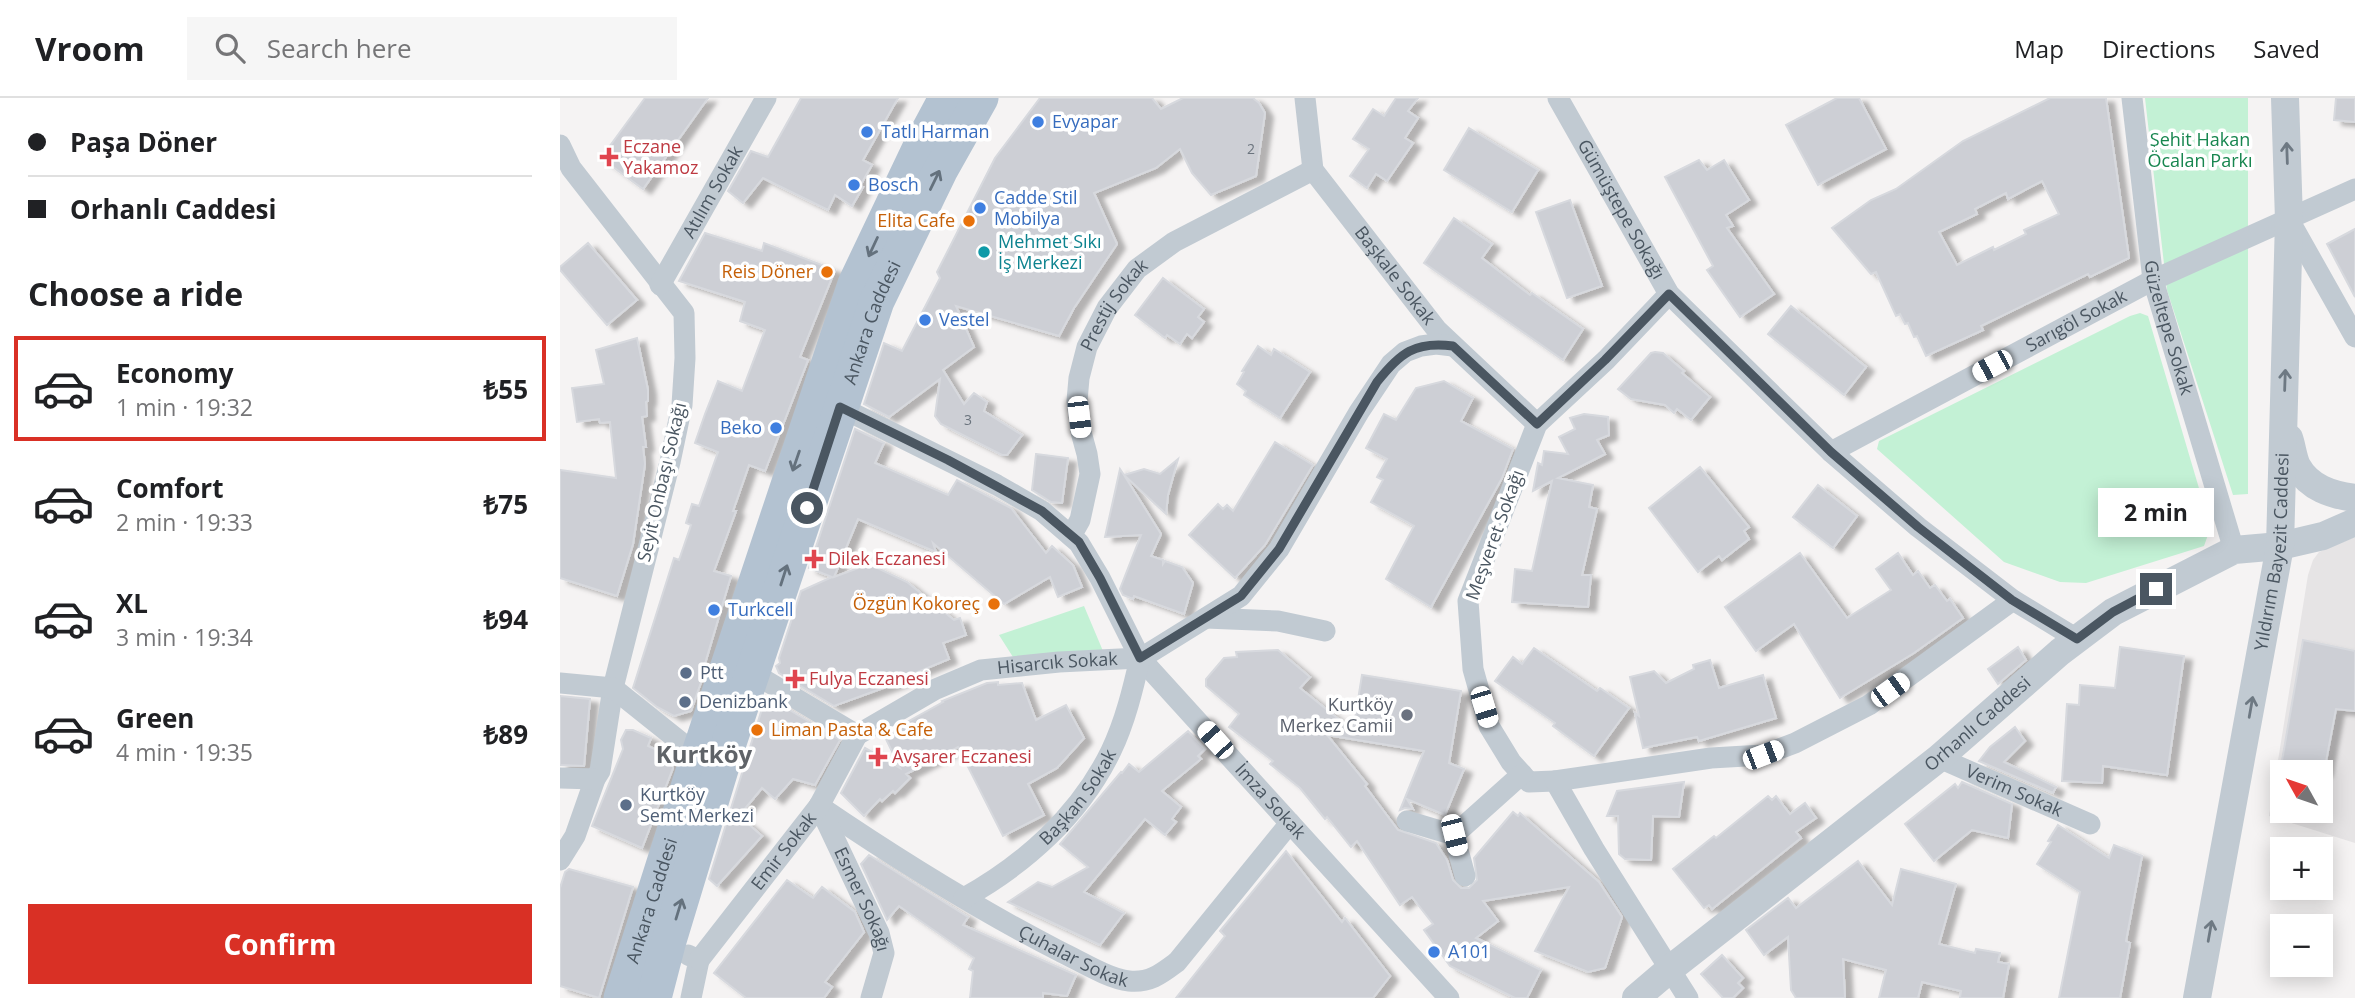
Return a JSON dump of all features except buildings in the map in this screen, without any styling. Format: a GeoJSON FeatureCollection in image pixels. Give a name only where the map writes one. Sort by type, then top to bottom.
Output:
{"type":"FeatureCollection","features":[{"type":"Feature","properties":{"kind":"main road","name":"Ankara Caddesi"},"geometry":{"type":"LineString","coordinates":[[621,998],[698,756],[855,284],[946,98]]}},
{"type":"Feature","properties":{"kind":"main road","name":"Ankara Caddesi"},"geometry":{"type":"LineString","coordinates":[[654,998],[709,807],[877,300],[940,171],[981,98]]}},
{"type":"Feature","properties":{"kind":"street","name":"Atılım Sokak"},"geometry":{"type":"LineString","coordinates":[[660,285],[766,98]]}},
{"type":"Feature","properties":{"kind":"street"},"geometry":{"type":"LineString","coordinates":[[1305,98],[1313,170]]}},
{"type":"Feature","properties":{"kind":"street","name":"Gümüştepe Sokağı"},"geometry":{"type":"LineString","coordinates":[[1558,98],[1669,294],[1831,452],[1918,527],[2012,600],[2077,639]]}},
{"type":"Feature","properties":{"kind":"street","name":"Güzeltepe Sokak"},"geometry":{"type":"LineString","coordinates":[[2132,98],[2153,280],[2234,550]]}},
{"type":"Feature","properties":{"kind":"street","name":"Yıldırım Bayezit Caddesi"},"geometry":{"type":"LineString","coordinates":[[2197,998],[2280,546],[2289,220],[2285,98]]}},
{"type":"Feature","properties":{"kind":"street","name":"Seyit Onbaşı Sokağı"},"geometry":{"type":"LineString","coordinates":[[560,145],[571,168],[684,313],[685,358],[682,405],[612,688],[600,771],[575,836],[560,860]]}},
{"type":"Feature","properties":{"kind":"street","name":"Başkale Sokak"},"geometry":{"type":"LineString","coordinates":[[1313,170],[1437,330],[1537,424]]}},
{"type":"Feature","properties":{"kind":"street","name":"Prestij Sokak"},"geometry":{"type":"LineString","coordinates":[[1071,536],[1080,520],[1090,474],[1077,401],[1079,378],[1087,347],[1107,308],[1137,270],[1174,242],[1313,170]]}},
{"type":"Feature","properties":{"kind":"street","name":"Sarıgöl Sokak"},"geometry":{"type":"LineString","coordinates":[[1831,452],[2153,280],[2355,189]]}},
{"type":"Feature","properties":{"kind":"street"},"geometry":{"type":"LineString","coordinates":[[2289,220],[2355,337]]}},
{"type":"Feature","properties":{"kind":"street","name":"Meşveret Sokağı"},"geometry":{"type":"LineString","coordinates":[[1522,774],[1511,762],[1489,726],[1473,670],[1468,601],[1537,424],[1605,360],[1669,294]]}},
{"type":"Feature","properties":{"kind":"street","name":"Hisarcık Sokak"},"geometry":{"type":"LineString","coordinates":[[856,735],[936,689],[981,670],[1059,662],[1140,658],[1241,596],[1279,549],[1359,412],[1391,364],[1405,352],[1421,346],[1453,346]]}},
{"type":"Feature","properties":{"kind":"street","name":"İmza Sokak"},"geometry":{"type":"LineString","coordinates":[[840,407],[997,485],[1042,511],[1079,542],[1140,658],[1449,998]]}},
{"type":"Feature","properties":{"kind":"street"},"geometry":{"type":"LineString","coordinates":[[2284,418],[2297,466],[2311,482],[2329,495],[2355,498]]}},
{"type":"Feature","properties":{"kind":"street"},"geometry":{"type":"LineString","coordinates":[[2280,546],[2315,522],[2355,506]]}},
{"type":"Feature","properties":{"kind":"street","name":"Orhanlı Caddesi"},"geometry":{"type":"LineString","coordinates":[[1636,998],[1939,758],[2077,639],[2113,612],[2234,550],[2280,546],[2323,536],[2355,522]]}},
{"type":"Feature","properties":{"kind":"street"},"geometry":{"type":"LineString","coordinates":[[1454,835],[1522,774],[1529,782],[1555,781],[1711,758],[1763,755],[1795,743],[1869,705],[2012,600]]}},
{"type":"Feature","properties":{"kind":"street"},"geometry":{"type":"LineString","coordinates":[[1206,618],[1278,621],[1325,631]]}},
{"type":"Feature","properties":{"kind":"street","name":"Başkan Sokak"},"geometry":{"type":"LineString","coordinates":[[964,898],[1020,863],[1072,809],[1112,750],[1135,682],[1140,658]]}},
{"type":"Feature","properties":{"kind":"street"},"geometry":{"type":"LineString","coordinates":[[753,673],[856,735]]}},
{"type":"Feature","properties":{"kind":"street"},"geometry":{"type":"LineString","coordinates":[[560,683],[612,688],[698,756]]}},
{"type":"Feature","properties":{"kind":"street","name":"Emir Sokak"},"geometry":{"type":"LineString","coordinates":[[699,960],[819,806],[856,735]]}},
{"type":"Feature","properties":{"kind":"street","name":"Verim Sokak"},"geometry":{"type":"LineString","coordinates":[[1939,758],[2090,824]]}},
{"type":"Feature","properties":{"kind":"street"},"geometry":{"type":"LineString","coordinates":[[560,778],[595,779]]}},
{"type":"Feature","properties":{"kind":"street"},"geometry":{"type":"LineString","coordinates":[[1555,781],[1594,849],[1688,998]]}},
{"type":"Feature","properties":{"kind":"street","name":"Çuhalar Sokak"},"geometry":{"type":"LineString","coordinates":[[819,806],[896,858],[1017,930],[1128,981],[1153,980],[1177,962],[1290,823]]}},
{"type":"Feature","properties":{"kind":"street","name":"Esmer Sokağı"},"geometry":{"type":"LineString","coordinates":[[819,806],[879,933],[884,953],[872,998]]}},
{"type":"Feature","properties":{"kind":"street"},"geometry":{"type":"LineString","coordinates":[[1407,821],[1454,835]]}},
{"type":"Feature","properties":{"kind":"street"},"geometry":{"type":"LineString","coordinates":[[1454,835],[1465,876]]}},
{"type":"Feature","properties":{"kind":"street"},"geometry":{"type":"LineString","coordinates":[[668,944],[699,960],[691,998]]}},
{"type":"Feature","properties":{"kind":"street"},"geometry":{"type":"LineString","coordinates":[[1114,976],[1121,998]]}},
{"type":"Feature","properties":{"kind":"shaded area"},"geometry":{"type":"Polygon","coordinates":[[[2355,537],[2355,843],[2291,823],[2333,823],[2333,760],[2278,760],[2308,575],[2319,552],[2355,537]]]}},
{"type":"Feature","properties":{"kind":"green space","name":"Şehit Hakan Öcalan Parkı"},"geometry":{"type":"Polygon","coordinates":[[[2145,98],[2248,98],[2248,494],[2233,495],[2167,290],[2145,98]]]}},
{"type":"Feature","properties":{"kind":"green space"},"geometry":{"type":"Polygon","coordinates":[[[2140,313],[2148,316],[2209,522],[2204,546],[2086,583],[2060,582],[2004,562],[1877,449],[1879,441],[2140,313]]]}},
{"type":"Feature","properties":{"kind":"green space"},"geometry":{"type":"Polygon","coordinates":[[[1084,606],[1103,651],[1018,665],[999,635],[1084,606]]]}},
{"type":"Feature","properties":{"kind":"place","name":"Evyapar"},"geometry":{"type":"Point","coordinates":[1038,122]}},
{"type":"Feature","properties":{"kind":"place","name":"Tatlı Harman"},"geometry":{"type":"Point","coordinates":[867,132]}},
{"type":"Feature","properties":{"kind":"place","name":"Eczane Yakamoz"},"geometry":{"type":"Point","coordinates":[609,157]}},
{"type":"Feature","properties":{"kind":"place","name":"Bosch"},"geometry":{"type":"Point","coordinates":[854,185]}},
{"type":"Feature","properties":{"kind":"place","name":"Cadde Stil Mobilya"},"geometry":{"type":"Point","coordinates":[980,208]}},
{"type":"Feature","properties":{"kind":"place","name":"Elita Cafe"},"geometry":{"type":"Point","coordinates":[969,221]}},
{"type":"Feature","properties":{"kind":"place","name":"Mehmet Sıkı İş Merkezi"},"geometry":{"type":"Point","coordinates":[984,252]}},
{"type":"Feature","properties":{"kind":"place","name":"Reis Döner"},"geometry":{"type":"Point","coordinates":[827,272]}},
{"type":"Feature","properties":{"kind":"place","name":"Vestel"},"geometry":{"type":"Point","coordinates":[925,320]}},
{"type":"Feature","properties":{"kind":"place","name":"Beko"},"geometry":{"type":"Point","coordinates":[776,428]}},
{"type":"Feature","properties":{"kind":"place","name":"Dilek Eczanesi"},"geometry":{"type":"Point","coordinates":[814,559]}},
{"type":"Feature","properties":{"kind":"place","name":"Özgün Kokoreç"},"geometry":{"type":"Point","coordinates":[994,604]}},
{"type":"Feature","properties":{"kind":"place","name":"Turkcell"},"geometry":{"type":"Point","coordinates":[714,610]}},
{"type":"Feature","properties":{"kind":"place","name":"Ptt"},"geometry":{"type":"Point","coordinates":[686,673]}},
{"type":"Feature","properties":{"kind":"place","name":"Fulya Eczanesi"},"geometry":{"type":"Point","coordinates":[795,679]}},
{"type":"Feature","properties":{"kind":"place","name":"Denizbank"},"geometry":{"type":"Point","coordinates":[685,702]}},
{"type":"Feature","properties":{"kind":"place","name":"Kurtköy Merkez Camii"},"geometry":{"type":"Point","coordinates":[1407,715]}},
{"type":"Feature","properties":{"kind":"place","name":"Liman Pasta & Cafe"},"geometry":{"type":"Point","coordinates":[757,730]}},
{"type":"Feature","properties":{"kind":"place","name":"Avşarer Eczanesi"},"geometry":{"type":"Point","coordinates":[878,757]}},
{"type":"Feature","properties":{"kind":"place","name":"Kurtköy Semt Merkezi"},"geometry":{"type":"Point","coordinates":[626,805]}},
{"type":"Feature","properties":{"kind":"place","name":"A101"},"geometry":{"type":"Point","coordinates":[1434,952]}},
{"type":"Feature","properties":{"kind":"district","name":"Kurtköy"},"geometry":{"type":"Point","coordinates":[704,755]}},
{"type":"Feature","properties":{"kind":"route"},"geometry":{"type":"LineString","coordinates":[[807,508],[840,407],[997,485],[1042,511],[1079,542],[1140,658],[1241,596],[1279,549],[1377,382],[1405,352],[1436,344],[1453,346],[1537,424],[1605,360],[1669,294],[1831,452],[1918,527],[2012,600],[2077,639],[2113,612],[2156,589]]}}]}
